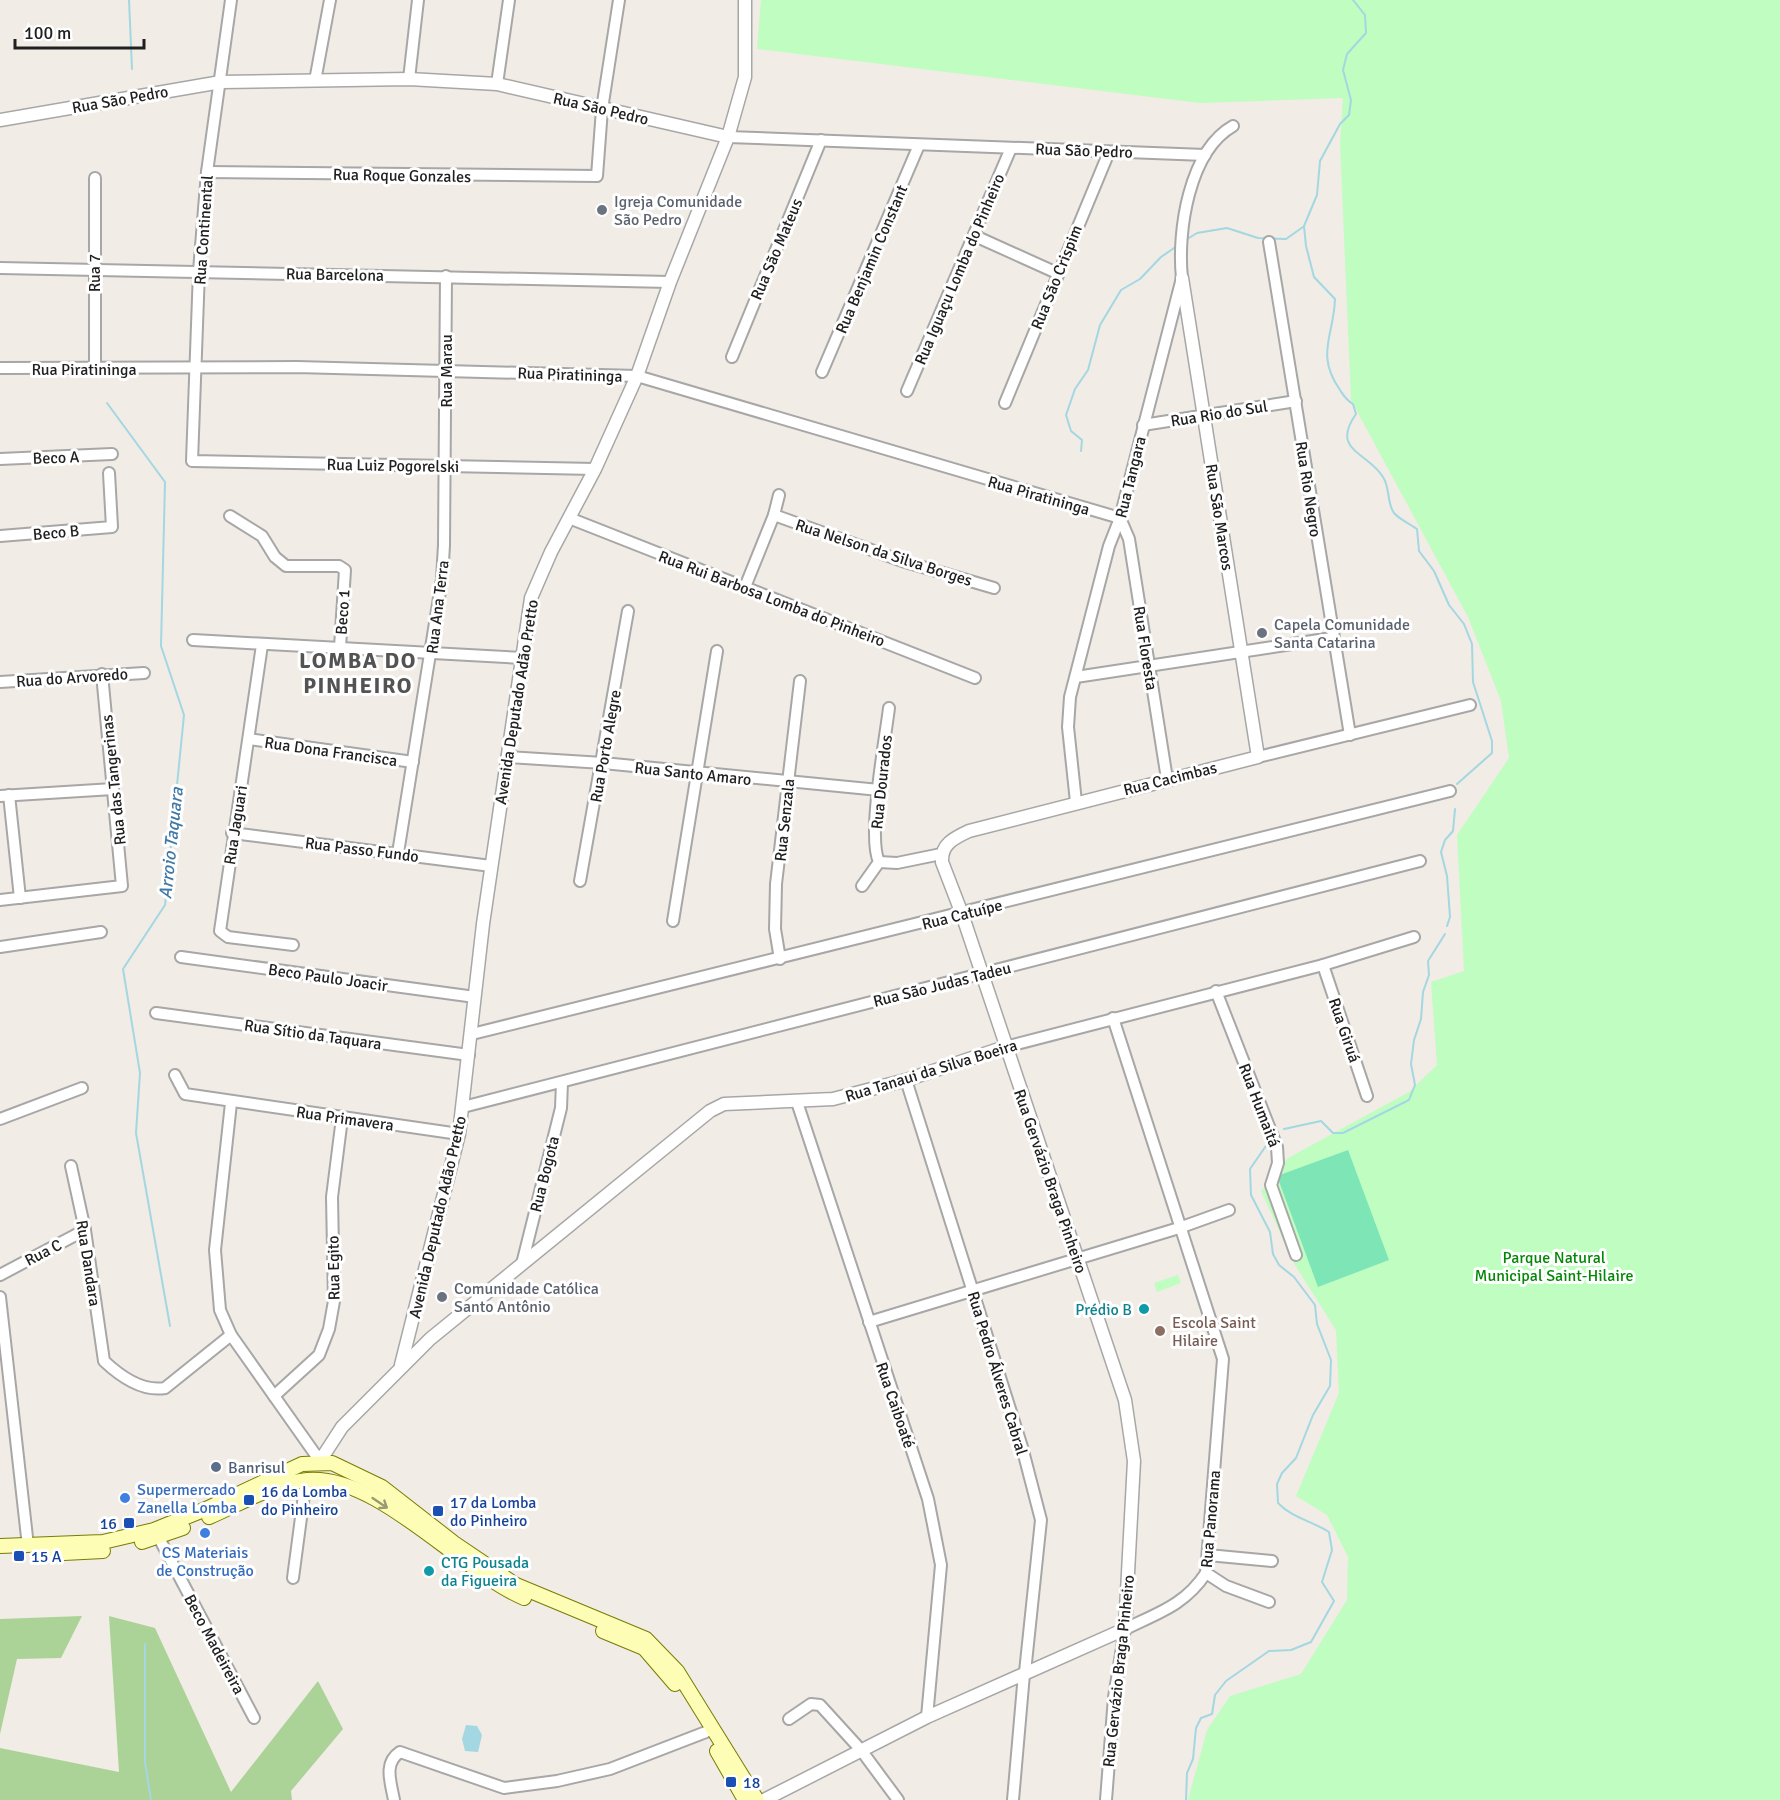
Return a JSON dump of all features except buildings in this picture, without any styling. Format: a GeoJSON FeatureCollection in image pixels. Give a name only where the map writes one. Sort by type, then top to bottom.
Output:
{"type":"FeatureCollection","features":[{"type":"Feature","properties":{"kind":"main road"},"geometry":{"type":"LineString","coordinates":[[0,1546],[103,1542],[154,1530],[206,1509],[302,1464],[326,1462],[382,1487],[454,1543],[516,1585],[646,1639],[676,1671],[757,1800]]}},
{"type":"Feature","properties":{"kind":"main road"},"geometry":{"type":"LineString","coordinates":[[326,1462],[326,1480]]}},
{"type":"Feature","properties":{"kind":"main road"},"geometry":{"type":"LineString","coordinates":[[302,1464],[306,1480]]}},
{"type":"Feature","properties":{"kind":"main road"},"geometry":{"type":"LineString","coordinates":[[0,1555],[93,1552],[159,1538],[286,1484],[306,1480],[326,1480],[369,1495],[478,1573],[512,1593],[644,1648],[671,1678],[706,1732],[745,1800]]}},
{"type":"Feature","properties":{"kind":"street","name":"Rua Continental"},"geometry":{"type":"LineString","coordinates":[[192,461],[199,271],[207,172],[231,0]]}},
{"type":"Feature","properties":{"kind":"street"},"geometry":{"type":"LineString","coordinates":[[315,81],[330,0]]}},
{"type":"Feature","properties":{"kind":"street"},"geometry":{"type":"LineString","coordinates":[[409,79],[418,0]]}},
{"type":"Feature","properties":{"kind":"street"},"geometry":{"type":"LineString","coordinates":[[498,84],[509,0]]}},
{"type":"Feature","properties":{"kind":"street"},"geometry":{"type":"LineString","coordinates":[[603,109],[619,0]]}},
{"type":"Feature","properties":{"kind":"street","name":"Avenida Deputado Adão Pretto"},"geometry":{"type":"LineString","coordinates":[[401,1365],[464,1107],[491,866],[531,598],[551,552],[595,469],[637,376],[670,282],[728,138],[745,77],[745,0]]}},
{"type":"Feature","properties":{"kind":"street","name":"Rua São Pedro"},"geometry":{"type":"LineString","coordinates":[[0,120],[221,82],[409,79],[498,84],[728,138],[1205,155]]}},
{"type":"Feature","properties":{"kind":"street","name":"Rua Roque Gonzales"},"geometry":{"type":"LineString","coordinates":[[207,172],[597,176],[603,109]]}},
{"type":"Feature","properties":{"kind":"street","name":"Rua Tangara"},"geometry":{"type":"LineString","coordinates":[[1076,802],[1068,727],[1070,697],[1109,546],[1120,518],[1182,278],[1179,248],[1190,192],[1205,155],[1215,138],[1233,126]]}},
{"type":"Feature","properties":{"kind":"street","name":"Rua São Mateus"},"geometry":{"type":"LineString","coordinates":[[732,357],[821,140]]}},
{"type":"Feature","properties":{"kind":"street","name":"Rua Benjamin Constant"},"geometry":{"type":"LineString","coordinates":[[822,372],[919,145]]}},
{"type":"Feature","properties":{"kind":"street","name":"Rua Iguaçu Lomba do Pinheiro"},"geometry":{"type":"LineString","coordinates":[[907,391],[975,237],[1011,148]]}},
{"type":"Feature","properties":{"kind":"street","name":"Rua São Crispim"},"geometry":{"type":"LineString","coordinates":[[1005,403],[1109,152]]}},
{"type":"Feature","properties":{"kind":"street","name":"Rua 7"},"geometry":{"type":"LineString","coordinates":[[94,178],[95,369]]}},
{"type":"Feature","properties":{"kind":"street"},"geometry":{"type":"LineString","coordinates":[[975,237],[1057,273]]}},
{"type":"Feature","properties":{"kind":"street","name":"Rua Rio Negro"},"geometry":{"type":"LineString","coordinates":[[1269,242],[1332,638],[1350,735]]}},
{"type":"Feature","properties":{"kind":"street","name":"Rua Barcelona"},"geometry":{"type":"LineString","coordinates":[[0,268],[93,268],[670,282]]}},
{"type":"Feature","properties":{"kind":"street","name":"Rua Marau"},"geometry":{"type":"LineString","coordinates":[[445,467],[446,276]]}},
{"type":"Feature","properties":{"kind":"street","name":"Rua São Marcos"},"geometry":{"type":"LineString","coordinates":[[1182,278],[1257,757]]}},
{"type":"Feature","properties":{"kind":"street","name":"Rua Piratininga"},"geometry":{"type":"LineString","coordinates":[[0,368],[447,370],[637,376],[1120,518]]}},
{"type":"Feature","properties":{"kind":"street","name":"Rua Rio do Sul"},"geometry":{"type":"LineString","coordinates":[[1143,425],[1296,401]]}},
{"type":"Feature","properties":{"kind":"street","name":"Beco A"},"geometry":{"type":"LineString","coordinates":[[0,459],[112,454]]}},
{"type":"Feature","properties":{"kind":"street","name":"Rua Luiz Pogorelski"},"geometry":{"type":"LineString","coordinates":[[192,461],[595,469]]}},
{"type":"Feature","properties":{"kind":"street","name":"Rua Ana Terra"},"geometry":{"type":"LineString","coordinates":[[398,853],[432,653],[444,545],[445,467]]}},
{"type":"Feature","properties":{"kind":"street","name":"Beco B"},"geometry":{"type":"LineString","coordinates":[[0,536],[112,527],[109,474]]}},
{"type":"Feature","properties":{"kind":"street"},"geometry":{"type":"LineString","coordinates":[[745,587],[774,514],[779,495]]}},
{"type":"Feature","properties":{"kind":"street","name":"Rua Nelson da Silva Borges"},"geometry":{"type":"LineString","coordinates":[[774,514],[902,561],[994,588]]}},
{"type":"Feature","properties":{"kind":"street","name":"Beco 1"},"geometry":{"type":"LineString","coordinates":[[230,516],[262,536],[275,557],[286,566],[339,566],[345,570],[340,647]]}},
{"type":"Feature","properties":{"kind":"street","name":"Rua Rui Barbosa Lomba do Pinheiro"},"geometry":{"type":"LineString","coordinates":[[569,518],[975,678]]}},
{"type":"Feature","properties":{"kind":"street","name":"Rua Floresta"},"geometry":{"type":"LineString","coordinates":[[1120,518],[1129,539],[1167,779]]}},
{"type":"Feature","properties":{"kind":"street","name":"Rua Porto Alegre"},"geometry":{"type":"LineString","coordinates":[[580,881],[603,763],[628,611]]}},
{"type":"Feature","properties":{"kind":"street"},"geometry":{"type":"LineString","coordinates":[[1076,677],[1332,638]]}},
{"type":"Feature","properties":{"kind":"street"},"geometry":{"type":"LineString","coordinates":[[193,640],[523,658]]}},
{"type":"Feature","properties":{"kind":"street","name":"Rua Jaguari"},"geometry":{"type":"LineString","coordinates":[[262,645],[249,739],[232,833],[220,931],[228,937],[293,945]]}},
{"type":"Feature","properties":{"kind":"street"},"geometry":{"type":"LineString","coordinates":[[673,921],[717,651]]}},
{"type":"Feature","properties":{"kind":"street","name":"Rua do Arvoredo"},"geometry":{"type":"LineString","coordinates":[[0,682],[144,673]]}},
{"type":"Feature","properties":{"kind":"street","name":"Rua das Tangerinas"},"geometry":{"type":"LineString","coordinates":[[20,898],[122,886],[102,674]]}},
{"type":"Feature","properties":{"kind":"street","name":"Rua Senzala"},"geometry":{"type":"LineString","coordinates":[[780,959],[775,929],[776,884],[800,681]]}},
{"type":"Feature","properties":{"kind":"street","name":"Rua Cacimbas"},"geometry":{"type":"LineString","coordinates":[[941,854],[950,840],[969,831],[1167,779],[1470,705]]}},
{"type":"Feature","properties":{"kind":"street","name":"Rua Dourados"},"geometry":{"type":"LineString","coordinates":[[879,862],[875,852],[874,825],[889,708]]}},
{"type":"Feature","properties":{"kind":"street","name":"Rua Dona Francisca"},"geometry":{"type":"LineString","coordinates":[[249,739],[413,762]]}},
{"type":"Feature","properties":{"kind":"street","name":"Rua Santo Amaro"},"geometry":{"type":"LineString","coordinates":[[507,757],[603,763],[696,774],[879,790]]}},
{"type":"Feature","properties":{"kind":"street"},"geometry":{"type":"LineString","coordinates":[[0,900],[20,898],[5,796],[113,789]]}},
{"type":"Feature","properties":{"kind":"street","name":"Rua Catuípe"},"geometry":{"type":"LineString","coordinates":[[472,1034],[1450,791]]}},
{"type":"Feature","properties":{"kind":"street","name":"Rua Passo Fundo"},"geometry":{"type":"LineString","coordinates":[[232,833],[491,866]]}},
{"type":"Feature","properties":{"kind":"street"},"geometry":{"type":"LineString","coordinates":[[862,885],[879,862],[897,863],[941,854]]}},
{"type":"Feature","properties":{"kind":"street","name":"Rua Gervázio Braga Pinheiro"},"geometry":{"type":"LineString","coordinates":[[941,854],[1125,1400],[1134,1461],[1125,1629],[1114,1697],[1106,1800]]}},
{"type":"Feature","properties":{"kind":"street","name":"Rua São Judas Tadeu"},"geometry":{"type":"LineString","coordinates":[[464,1107],[1420,861]]}},
{"type":"Feature","properties":{"kind":"street"},"geometry":{"type":"LineString","coordinates":[[0,947],[101,932]]}},
{"type":"Feature","properties":{"kind":"street","name":"Rua Tanaui da Silva Boeira"},"geometry":{"type":"LineString","coordinates":[[326,1462],[342,1427],[401,1365],[710,1111],[724,1104],[833,1099],[906,1080],[1005,1047],[1323,965],[1414,938]]}},
{"type":"Feature","properties":{"kind":"street","name":"Beco Paulo Joacir"},"geometry":{"type":"LineString","coordinates":[[182,957],[475,997]]}},
{"type":"Feature","properties":{"kind":"street","name":"Rua Giruá"},"geometry":{"type":"LineString","coordinates":[[1323,965],[1367,1096]]}},
{"type":"Feature","properties":{"kind":"street","name":"Rua Humaitá"},"geometry":{"type":"LineString","coordinates":[[1216,991],[1277,1147],[1278,1163],[1271,1185],[1296,1255]]}},
{"type":"Feature","properties":{"kind":"street","name":"Rua Sítio da Taquara"},"geometry":{"type":"LineString","coordinates":[[156,1013],[469,1054]]}},
{"type":"Feature","properties":{"kind":"street","name":"Rua Panorama"},"geometry":{"type":"LineString","coordinates":[[764,1800],[927,1717],[1180,1603],[1196,1588],[1206,1573],[1223,1359],[1113,1018]]}},
{"type":"Feature","properties":{"kind":"street","name":"Rua Primavera"},"geometry":{"type":"LineString","coordinates":[[175,1076],[185,1094],[231,1103],[459,1134]]}},
{"type":"Feature","properties":{"kind":"street","name":"Rua Pedro Álveres Cabral"},"geometry":{"type":"LineString","coordinates":[[906,1080],[1022,1447],[1041,1520],[1012,1800]]}},
{"type":"Feature","properties":{"kind":"street","name":"Rua Bogota"},"geometry":{"type":"LineString","coordinates":[[522,1264],[561,1108],[562,1082]]}},
{"type":"Feature","properties":{"kind":"street"},"geometry":{"type":"LineString","coordinates":[[0,1119],[82,1088]]}},
{"type":"Feature","properties":{"kind":"street","name":"Rua Caiboaté"},"geometry":{"type":"LineString","coordinates":[[796,1102],[928,1499],[941,1565],[927,1717]]}},
{"type":"Feature","properties":{"kind":"street"},"geometry":{"type":"LineString","coordinates":[[231,1103],[216,1250],[220,1310],[231,1335],[274,1396],[326,1462]]}},
{"type":"Feature","properties":{"kind":"street","name":"Rua Egito"},"geometry":{"type":"LineString","coordinates":[[274,1396],[319,1355],[330,1329],[334,1301],[332,1197],[342,1118]]}},
{"type":"Feature","properties":{"kind":"street","name":"Rua Dandara"},"geometry":{"type":"LineString","coordinates":[[71,1166],[85,1230],[104,1361],[119,1376],[153,1390],[165,1388],[231,1335]]}},
{"type":"Feature","properties":{"kind":"street"},"geometry":{"type":"LineString","coordinates":[[868,1322],[973,1292],[1179,1228],[1229,1210]]}},
{"type":"Feature","properties":{"kind":"street","name":"Rua C"},"geometry":{"type":"LineString","coordinates":[[0,1275],[85,1230]]}},
{"type":"Feature","properties":{"kind":"street"},"geometry":{"type":"LineString","coordinates":[[0,1297],[28,1546]]}},
{"type":"Feature","properties":{"kind":"street"},"geometry":{"type":"LineString","coordinates":[[293,1578],[306,1480]]}},
{"type":"Feature","properties":{"kind":"street","name":"Beco Madeireira"},"geometry":{"type":"LineString","coordinates":[[159,1538],[254,1718]]}},
{"type":"Feature","properties":{"kind":"street"},"geometry":{"type":"LineString","coordinates":[[1208,1556],[1272,1561]]}},
{"type":"Feature","properties":{"kind":"street"},"geometry":{"type":"LineString","coordinates":[[1206,1573],[1226,1586],[1269,1602]]}},
{"type":"Feature","properties":{"kind":"street"},"geometry":{"type":"LineString","coordinates":[[789,1719],[810,1704],[820,1705],[861,1750],[898,1800]]}},
{"type":"Feature","properties":{"kind":"street"},"geometry":{"type":"LineString","coordinates":[[394,1800],[388,1768],[393,1756],[400,1752],[504,1788],[557,1781],[610,1768],[706,1732]]}},
{"type":"Feature","properties":{"kind":"green space","name":"Parque Natural Municipal Saint-Hilaire"},"geometry":{"type":"Polygon","coordinates":[[[761,0],[1780,0],[1780,1800],[1188,1800],[1207,1730],[1230,1696],[1301,1674],[1347,1600],[1348,1557],[1327,1515],[1296,1496],[1339,1393],[1336,1330],[1295,1265],[1261,1191],[1288,1158],[1409,1092],[1437,1065],[1431,982],[1464,971],[1457,835],[1509,758],[1501,701],[1468,617],[1351,400],[1340,143],[1343,98],[1200,103],[757,49],[761,0]]]}},
{"type":"Feature","properties":{"kind":"green space"},"geometry":{"type":"Polygon","coordinates":[[[1348,1150],[1389,1260],[1318,1287],[1277,1176],[1348,1150]]]}},
{"type":"Feature","properties":{"kind":"green space"},"geometry":{"type":"Polygon","coordinates":[[[1178,1275],[1181,1283],[1157,1292],[1154,1283],[1178,1275]]]}},
{"type":"Feature","properties":{"kind":"green space"},"geometry":{"type":"Polygon","coordinates":[[[82,1616],[61,1658],[17,1659],[0,1734],[0,1619],[82,1616]]]}},
{"type":"Feature","properties":{"kind":"green space"},"geometry":{"type":"Polygon","coordinates":[[[109,1616],[155,1628],[231,1792],[318,1681],[343,1729],[291,1791],[292,1800],[0,1800],[0,1748],[119,1772],[109,1616]]]}},
{"type":"Feature","properties":{"kind":"water"},"geometry":{"type":"Polygon","coordinates":[[[466,1725],[477,1726],[482,1735],[478,1752],[465,1751],[462,1739],[466,1725]]]}},
{"type":"Feature","properties":{"kind":"waterway","name":"Arroio Taquara"},"geometry":{"type":"LineString","coordinates":[[129,0],[132,69]]}},
{"type":"Feature","properties":{"kind":"waterway"},"geometry":{"type":"LineString","coordinates":[[1353,0],[1365,15],[1366,33],[1347,54],[1343,70],[1351,100],[1349,115],[1340,124],[1320,161],[1317,195],[1304,226],[1306,246],[1314,277],[1335,299],[1327,355],[1333,378],[1344,396],[1353,404],[1356,414],[1349,426],[1347,436],[1349,444],[1383,477],[1394,513],[1417,529],[1419,551],[1434,571],[1449,605],[1464,624],[1472,644],[1473,682],[1492,741],[1492,753],[1457,784]]}},
{"type":"Feature","properties":{"kind":"waterway"},"geometry":{"type":"LineString","coordinates":[[1184,241],[1197,233],[1227,228],[1258,238],[1286,239],[1303,227]]}},
{"type":"Feature","properties":{"kind":"waterway"},"geometry":{"type":"LineString","coordinates":[[1081,451],[1082,440],[1071,431],[1066,415],[1075,389],[1088,370],[1100,325],[1121,290],[1140,279],[1161,257],[1177,246]]}},
{"type":"Feature","properties":{"kind":"waterway","name":"Arroio Taquara"},"geometry":{"type":"LineString","coordinates":[[107,403],[165,482],[161,646],[184,715],[165,905],[123,969],[140,1073],[136,1133],[170,1326]]}},
{"type":"Feature","properties":{"kind":"waterway"},"geometry":{"type":"LineString","coordinates":[[1447,926],[1450,917],[1447,876],[1441,852],[1445,840],[1453,831],[1455,809]]}},
{"type":"Feature","properties":{"kind":"waterway"},"geometry":{"type":"LineString","coordinates":[[1284,1129],[1321,1121],[1333,1133],[1343,1133],[1409,1100],[1415,1085],[1411,1064],[1414,1040],[1421,1019],[1423,992],[1429,975],[1428,961],[1445,934]]}},
{"type":"Feature","properties":{"kind":"waterway"},"geometry":{"type":"LineString","coordinates":[[1186,1800],[1187,1773],[1193,1759],[1196,1728],[1201,1718],[1212,1714],[1215,1695],[1226,1681],[1269,1651],[1291,1650],[1311,1642],[1334,1601],[1322,1582],[1332,1550],[1329,1532],[1296,1516],[1278,1503],[1277,1484],[1282,1473],[1296,1458],[1313,1415],[1330,1386],[1331,1360],[1317,1324],[1315,1305],[1294,1277],[1279,1265],[1273,1254],[1270,1232],[1251,1195],[1250,1169],[1270,1140]]}},
{"type":"Feature","properties":{"kind":"waterway"},"geometry":{"type":"LineString","coordinates":[[145,1644],[145,1762],[151,1800]]}},
{"type":"Feature","properties":{"kind":"place","name":"Igreja Comunidade São Pedro"},"geometry":{"type":"Point","coordinates":[602,210]}},
{"type":"Feature","properties":{"kind":"place","name":"Capela Comunidade Santa Catarina"},"geometry":{"type":"Point","coordinates":[1262,633]}},
{"type":"Feature","properties":{"kind":"place","name":"Comunidade Católica Santo Antônio"},"geometry":{"type":"Point","coordinates":[442,1297]}},
{"type":"Feature","properties":{"kind":"place","name":"Prédio B"},"geometry":{"type":"Point","coordinates":[1144,1309]}},
{"type":"Feature","properties":{"kind":"place","name":"Escola Saint Hilaire"},"geometry":{"type":"Point","coordinates":[1160,1331]}},
{"type":"Feature","properties":{"kind":"place","name":"Banrisul"},"geometry":{"type":"Point","coordinates":[216,1467]}},
{"type":"Feature","properties":{"kind":"place","name":"Supermercado Zanella Lomba"},"geometry":{"type":"Point","coordinates":[125,1498]}},
{"type":"Feature","properties":{"kind":"place","name":"16 da Lomba do Pinheiro"},"geometry":{"type":"Point","coordinates":[249,1500]}},
{"type":"Feature","properties":{"kind":"place","name":"17 da Lomba do Pinheiro"},"geometry":{"type":"Point","coordinates":[438,1511]}},
{"type":"Feature","properties":{"kind":"place","name":"16"},"geometry":{"type":"Point","coordinates":[129,1523]}},
{"type":"Feature","properties":{"kind":"place","name":"CS Materiais de Construção"},"geometry":{"type":"Point","coordinates":[205,1533]}},
{"type":"Feature","properties":{"kind":"place","name":"15 A"},"geometry":{"type":"Point","coordinates":[19,1556]}},
{"type":"Feature","properties":{"kind":"place","name":"CTG Pousada da Figueira"},"geometry":{"type":"Point","coordinates":[429,1571]}},
{"type":"Feature","properties":{"kind":"place","name":"18"},"geometry":{"type":"Point","coordinates":[731,1782]}},
{"type":"Feature","properties":{"kind":"district","name":"LOMBA DO PINHEIRO"},"geometry":{"type":"Point","coordinates":[358,672]}}]}
